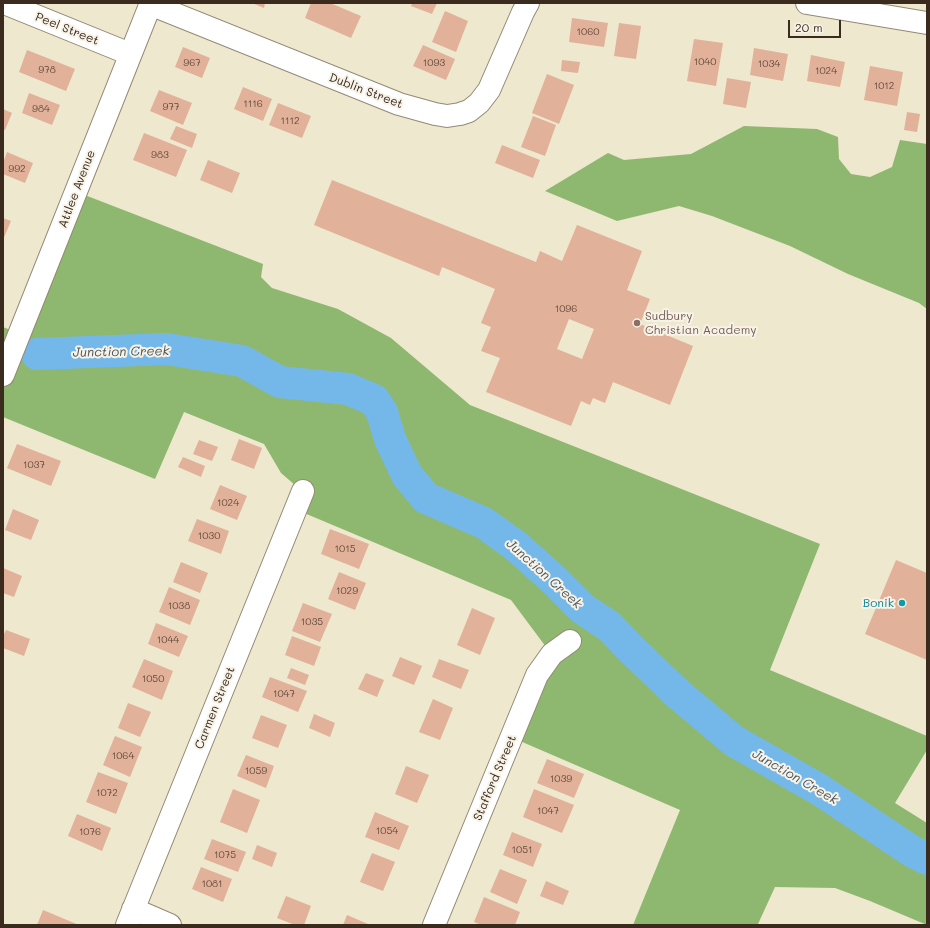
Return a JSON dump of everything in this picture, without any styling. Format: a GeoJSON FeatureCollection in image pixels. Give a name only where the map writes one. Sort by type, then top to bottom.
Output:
{"type":"FeatureCollection","features":[{"type":"Feature","properties":{"kind":"street","name":"Peel Street"},"geometry":{"type":"LineString","coordinates":[[4,3],[130,54]]}},
{"type":"Feature","properties":{"kind":"street","name":"Dublin Street"},"geometry":{"type":"LineString","coordinates":[[150,4],[399,104],[447,116],[469,111],[479,103],[489,90],[528,3]]}},
{"type":"Feature","properties":{"kind":"street"},"geometry":{"type":"LineString","coordinates":[[807,3],[927,23]]}},
{"type":"Feature","properties":{"kind":"street","name":"Attlee Avenue"},"geometry":{"type":"LineString","coordinates":[[3,375],[150,4]]}},
{"type":"Feature","properties":{"kind":"street","name":"Carmen Street"},"geometry":{"type":"LineString","coordinates":[[130,917],[303,491]]}},
{"type":"Feature","properties":{"kind":"street","name":"Stafford Street"},"geometry":{"type":"LineString","coordinates":[[434,925],[537,675],[552,654],[570,641]]}},
{"type":"Feature","properties":{"kind":"street"},"geometry":{"type":"LineString","coordinates":[[130,917],[170,925]]}},
{"type":"Feature","properties":{"kind":"green space"},"geometry":{"type":"Polygon","coordinates":[[[744,126],[817,129],[838,137],[839,159],[851,174],[870,177],[892,167],[900,140],[927,144],[927,309],[919,303],[848,274],[790,246],[712,216],[679,206],[617,221],[545,191],[608,153],[624,160],[691,154],[744,126]]]}},
{"type":"Feature","properties":{"kind":"green space"},"geometry":{"type":"Polygon","coordinates":[[[77,192],[263,264],[261,277],[272,288],[338,309],[391,338],[470,405],[820,544],[770,670],[927,736],[927,750],[895,803],[927,823],[927,925],[835,888],[775,887],[758,924],[759,925],[633,925],[680,810],[513,738],[552,655],[511,600],[297,510],[303,492],[281,473],[264,444],[184,412],[155,479],[3,417],[3,327],[21,334],[77,192]]]}},
{"type":"Feature","properties":{"kind":"building"},"geometry":{"type":"Polygon","coordinates":[[[252,3],[265,3],[264,8],[252,3]]]}},
{"type":"Feature","properties":{"kind":"building"},"geometry":{"type":"Polygon","coordinates":[[[311,3],[330,3],[361,16],[351,38],[305,18],[311,3]]]}},
{"type":"Feature","properties":{"kind":"building"},"geometry":{"type":"Polygon","coordinates":[[[412,3],[437,3],[432,14],[411,6],[412,3]]]}},
{"type":"Feature","properties":{"kind":"building"},"geometry":{"type":"Polygon","coordinates":[[[445,11],[468,21],[456,52],[432,42],[445,11]]]}},
{"type":"Feature","properties":{"kind":"building"},"geometry":{"type":"Polygon","coordinates":[[[572,18],[608,23],[604,47],[569,42],[572,18]]]}},
{"type":"Feature","properties":{"kind":"building"},"geometry":{"type":"Polygon","coordinates":[[[619,23],[641,26],[636,59],[614,56],[619,23]]]}},
{"type":"Feature","properties":{"kind":"building"},"geometry":{"type":"Polygon","coordinates":[[[694,39],[723,43],[716,86],[687,81],[694,39]]]}},
{"type":"Feature","properties":{"kind":"building"},"geometry":{"type":"Polygon","coordinates":[[[423,45],[455,59],[446,80],[413,66],[423,45]]]}},
{"type":"Feature","properties":{"kind":"building"},"geometry":{"type":"Polygon","coordinates":[[[183,47],[210,58],[202,78],[175,67],[183,47]]]}},
{"type":"Feature","properties":{"kind":"building"},"geometry":{"type":"Polygon","coordinates":[[[754,48],[788,54],[783,81],[750,75],[754,48]]]}},
{"type":"Feature","properties":{"kind":"building"},"geometry":{"type":"Polygon","coordinates":[[[27,50],[75,69],[66,91],[19,72],[27,50]]]}},
{"type":"Feature","properties":{"kind":"building"},"geometry":{"type":"Polygon","coordinates":[[[811,55],[845,62],[840,87],[807,81],[811,55]]]}},
{"type":"Feature","properties":{"kind":"building"},"geometry":{"type":"Polygon","coordinates":[[[562,60],[580,62],[578,73],[561,71],[562,60]]]}},
{"type":"Feature","properties":{"kind":"building"},"geometry":{"type":"Polygon","coordinates":[[[870,66],[903,72],[897,106],[864,100],[870,66]]]}},
{"type":"Feature","properties":{"kind":"building"},"geometry":{"type":"Polygon","coordinates":[[[547,74],[574,85],[559,124],[532,113],[547,74]]]}},
{"type":"Feature","properties":{"kind":"building"},"geometry":{"type":"Polygon","coordinates":[[[727,78],[751,82],[746,108],[723,104],[727,78]]]}},
{"type":"Feature","properties":{"kind":"building"},"geometry":{"type":"Polygon","coordinates":[[[243,87],[272,99],[263,121],[234,109],[243,87]]]}},
{"type":"Feature","properties":{"kind":"building"},"geometry":{"type":"Polygon","coordinates":[[[159,90],[192,103],[183,125],[150,111],[159,90]]]}},
{"type":"Feature","properties":{"kind":"building"},"geometry":{"type":"Polygon","coordinates":[[[29,93],[60,105],[52,125],[22,113],[29,93]]]}},
{"type":"Feature","properties":{"kind":"building"},"geometry":{"type":"Polygon","coordinates":[[[278,103],[311,116],[302,138],[269,125],[278,103]]]}},
{"type":"Feature","properties":{"kind":"building"},"geometry":{"type":"Polygon","coordinates":[[[3,109],[12,113],[5,130],[3,129],[3,109]]]}},
{"type":"Feature","properties":{"kind":"building"},"geometry":{"type":"Polygon","coordinates":[[[907,112],[920,114],[917,132],[904,130],[907,112]]]}},
{"type":"Feature","properties":{"kind":"building"},"geometry":{"type":"Polygon","coordinates":[[[533,116],[556,125],[545,156],[521,147],[533,116]]]}},
{"type":"Feature","properties":{"kind":"building"},"geometry":{"type":"Polygon","coordinates":[[[176,126],[197,134],[192,148],[170,139],[176,126]]]}},
{"type":"Feature","properties":{"kind":"building"},"geometry":{"type":"Polygon","coordinates":[[[144,133],[187,150],[176,177],[133,160],[144,133]]]}},
{"type":"Feature","properties":{"kind":"building"},"geometry":{"type":"Polygon","coordinates":[[[502,145],[540,160],[533,178],[495,163],[502,145]]]}},
{"type":"Feature","properties":{"kind":"building"},"geometry":{"type":"Polygon","coordinates":[[[7,152],[33,163],[25,183],[3,174],[3,163],[7,152]]]}},
{"type":"Feature","properties":{"kind":"building"},"geometry":{"type":"Polygon","coordinates":[[[208,160],[240,173],[232,193],[200,180],[208,160]]]}},
{"type":"Feature","properties":{"kind":"building"},"geometry":{"type":"Polygon","coordinates":[[[332,180],[536,262],[540,251],[562,261],[577,225],[642,251],[627,290],[650,299],[640,324],[693,346],[670,405],[613,382],[605,403],[593,398],[590,405],[581,401],[571,426],[486,392],[500,358],[481,351],[491,327],[481,323],[495,289],[442,267],[439,276],[314,225],[332,180]],[[569,319],[557,349],[582,359],[594,329],[569,319]]]}},
{"type":"Feature","properties":{"kind":"building"},"geometry":{"type":"Polygon","coordinates":[[[3,218],[11,221],[3,240],[3,218]]]}},
{"type":"Feature","properties":{"kind":"building"},"geometry":{"type":"Polygon","coordinates":[[[239,439],[262,448],[254,469],[231,460],[239,439]]]}},
{"type":"Feature","properties":{"kind":"building"},"geometry":{"type":"Polygon","coordinates":[[[199,440],[218,447],[212,461],[193,454],[199,440]]]}},
{"type":"Feature","properties":{"kind":"building"},"geometry":{"type":"Polygon","coordinates":[[[17,444],[61,461],[51,486],[7,468],[17,444]]]}},
{"type":"Feature","properties":{"kind":"building"},"geometry":{"type":"Polygon","coordinates":[[[183,457],[205,466],[201,477],[178,467],[183,457]]]}},
{"type":"Feature","properties":{"kind":"building"},"geometry":{"type":"Polygon","coordinates":[[[220,485],[247,496],[237,520],[210,509],[220,485]]]}},
{"type":"Feature","properties":{"kind":"building"},"geometry":{"type":"Polygon","coordinates":[[[13,509],[39,520],[31,540],[5,530],[13,509]]]}},
{"type":"Feature","properties":{"kind":"building"},"geometry":{"type":"Polygon","coordinates":[[[197,519],[229,531],[221,554],[188,541],[197,519]]]}},
{"type":"Feature","properties":{"kind":"building"},"geometry":{"type":"Polygon","coordinates":[[[330,529],[369,544],[359,569],[321,554],[330,529]]]}},
{"type":"Feature","properties":{"kind":"building","name":"Bonik"},"geometry":{"type":"Polygon","coordinates":[[[896,560],[927,573],[927,660],[865,634],[896,560]]]}},
{"type":"Feature","properties":{"kind":"building"},"geometry":{"type":"Polygon","coordinates":[[[181,562],[208,573],[200,593],[173,582],[181,562]]]}},
{"type":"Feature","properties":{"kind":"building"},"geometry":{"type":"Polygon","coordinates":[[[3,568],[22,576],[14,597],[3,593],[3,568]]]}},
{"type":"Feature","properties":{"kind":"building"},"geometry":{"type":"Polygon","coordinates":[[[339,572],[366,583],[355,610],[328,599],[339,572]]]}},
{"type":"Feature","properties":{"kind":"building"},"geometry":{"type":"Polygon","coordinates":[[[169,587],[200,600],[190,625],[159,612],[169,587]]]}},
{"type":"Feature","properties":{"kind":"building"},"geometry":{"type":"Polygon","coordinates":[[[303,603],[332,614],[320,642],[292,631],[303,603]]]}},
{"type":"Feature","properties":{"kind":"building"},"geometry":{"type":"Polygon","coordinates":[[[472,608],[495,618],[480,655],[457,645],[472,608]]]}},
{"type":"Feature","properties":{"kind":"building"},"geometry":{"type":"Polygon","coordinates":[[[156,623],[188,636],[179,657],[148,644],[156,623]]]}},
{"type":"Feature","properties":{"kind":"building"},"geometry":{"type":"Polygon","coordinates":[[[6,630],[30,639],[24,656],[3,648],[3,636],[6,630]]]}},
{"type":"Feature","properties":{"kind":"building"},"geometry":{"type":"Polygon","coordinates":[[[292,636],[321,647],[314,666],[285,655],[292,636]]]}},
{"type":"Feature","properties":{"kind":"building"},"geometry":{"type":"Polygon","coordinates":[[[400,657],[422,666],[414,685],[392,676],[400,657]]]}},
{"type":"Feature","properties":{"kind":"building"},"geometry":{"type":"Polygon","coordinates":[[[144,659],[173,671],[162,700],[132,687],[144,659]]]}},
{"type":"Feature","properties":{"kind":"building"},"geometry":{"type":"Polygon","coordinates":[[[439,659],[469,670],[461,689],[432,677],[439,659]]]}},
{"type":"Feature","properties":{"kind":"building"},"geometry":{"type":"Polygon","coordinates":[[[291,668],[309,675],[305,685],[287,678],[291,668]]]}},
{"type":"Feature","properties":{"kind":"building"},"geometry":{"type":"Polygon","coordinates":[[[366,673],[384,680],[377,697],[358,689],[366,673]]]}},
{"type":"Feature","properties":{"kind":"building"},"geometry":{"type":"Polygon","coordinates":[[[270,677],[307,691],[298,712],[262,697],[270,677]]]}},
{"type":"Feature","properties":{"kind":"building"},"geometry":{"type":"Polygon","coordinates":[[[433,699],[453,708],[440,740],[419,732],[433,699]]]}},
{"type":"Feature","properties":{"kind":"building"},"geometry":{"type":"Polygon","coordinates":[[[128,703],[151,712],[140,737],[118,728],[128,703]]]}},
{"type":"Feature","properties":{"kind":"building"},"geometry":{"type":"Polygon","coordinates":[[[314,714],[335,723],[330,737],[309,728],[314,714]]]}},
{"type":"Feature","properties":{"kind":"building"},"geometry":{"type":"Polygon","coordinates":[[[261,715],[287,725],[278,748],[252,738],[261,715]]]}},
{"type":"Feature","properties":{"kind":"building"},"geometry":{"type":"Polygon","coordinates":[[[115,736],[142,747],[130,777],[103,765],[115,736]]]}},
{"type":"Feature","properties":{"kind":"building"},"geometry":{"type":"Polygon","coordinates":[[[246,755],[274,766],[266,788],[237,776],[246,755]]]}},
{"type":"Feature","properties":{"kind":"building"},"geometry":{"type":"Polygon","coordinates":[[[547,759],[584,774],[574,798],[537,783],[547,759]]]}},
{"type":"Feature","properties":{"kind":"building"},"geometry":{"type":"Polygon","coordinates":[[[406,766],[429,775],[417,803],[395,794],[406,766]]]}},
{"type":"Feature","properties":{"kind":"building"},"geometry":{"type":"Polygon","coordinates":[[[98,772],[128,783],[116,814],[86,802],[98,772]]]}},
{"type":"Feature","properties":{"kind":"building"},"geometry":{"type":"Polygon","coordinates":[[[233,789],[260,800],[247,833],[220,822],[233,789]]]}},
{"type":"Feature","properties":{"kind":"building"},"geometry":{"type":"Polygon","coordinates":[[[534,789],[574,805],[562,833],[523,817],[534,789]]]}},
{"type":"Feature","properties":{"kind":"building"},"geometry":{"type":"Polygon","coordinates":[[[375,812],[409,826],[399,850],[365,837],[375,812]]]}},
{"type":"Feature","properties":{"kind":"building"},"geometry":{"type":"Polygon","coordinates":[[[77,814],[111,828],[102,851],[68,836],[77,814]]]}},
{"type":"Feature","properties":{"kind":"building"},"geometry":{"type":"Polygon","coordinates":[[[512,832],[542,844],[533,867],[503,855],[512,832]]]}},
{"type":"Feature","properties":{"kind":"building"},"geometry":{"type":"Polygon","coordinates":[[[212,839],[246,852],[238,872],[204,859],[212,839]]]}},
{"type":"Feature","properties":{"kind":"building"},"geometry":{"type":"Polygon","coordinates":[[[257,845],[277,853],[272,867],[252,859],[257,845]]]}},
{"type":"Feature","properties":{"kind":"building"},"geometry":{"type":"Polygon","coordinates":[[[372,853],[395,862],[383,891],[360,882],[372,853]]]}},
{"type":"Feature","properties":{"kind":"building"},"geometry":{"type":"Polygon","coordinates":[[[201,867],[232,879],[223,902],[192,889],[201,867]]]}},
{"type":"Feature","properties":{"kind":"building"},"geometry":{"type":"Polygon","coordinates":[[[500,869],[527,880],[517,904],[490,892],[500,869]]]}},
{"type":"Feature","properties":{"kind":"building"},"geometry":{"type":"Polygon","coordinates":[[[546,881],[569,891],[563,905],[540,896],[546,881]]]}},
{"type":"Feature","properties":{"kind":"building"},"geometry":{"type":"Polygon","coordinates":[[[286,896],[311,906],[304,925],[295,925],[277,918],[286,896]]]}},
{"type":"Feature","properties":{"kind":"building"},"geometry":{"type":"Polygon","coordinates":[[[484,897],[520,912],[515,925],[481,925],[474,922],[484,897]]]}},
{"type":"Feature","properties":{"kind":"building"},"geometry":{"type":"Polygon","coordinates":[[[43,910],[79,925],[37,925],[43,910]]]}},
{"type":"Feature","properties":{"kind":"building"},"geometry":{"type":"Polygon","coordinates":[[[347,915],[368,924],[343,925],[347,915]]]}},
{"type":"Feature","properties":{"kind":"waterway","name":"Junction Creek"},"geometry":{"type":"LineString","coordinates":[[37,354],[167,349],[242,361],[280,382],[348,389],[374,400],[382,412],[390,439],[407,475],[426,498],[484,523],[516,546],[554,580],[583,609],[609,626],[677,693],[734,741],[820,790],[913,852],[927,859]]}},
{"type":"Feature","properties":{"kind":"place","name":"Sudbury Christian Academy"},"geometry":{"type":"Point","coordinates":[637,323]}},
{"type":"Feature","properties":{"kind":"place","name":"Bonik"},"geometry":{"type":"Point","coordinates":[902,603]}}]}
